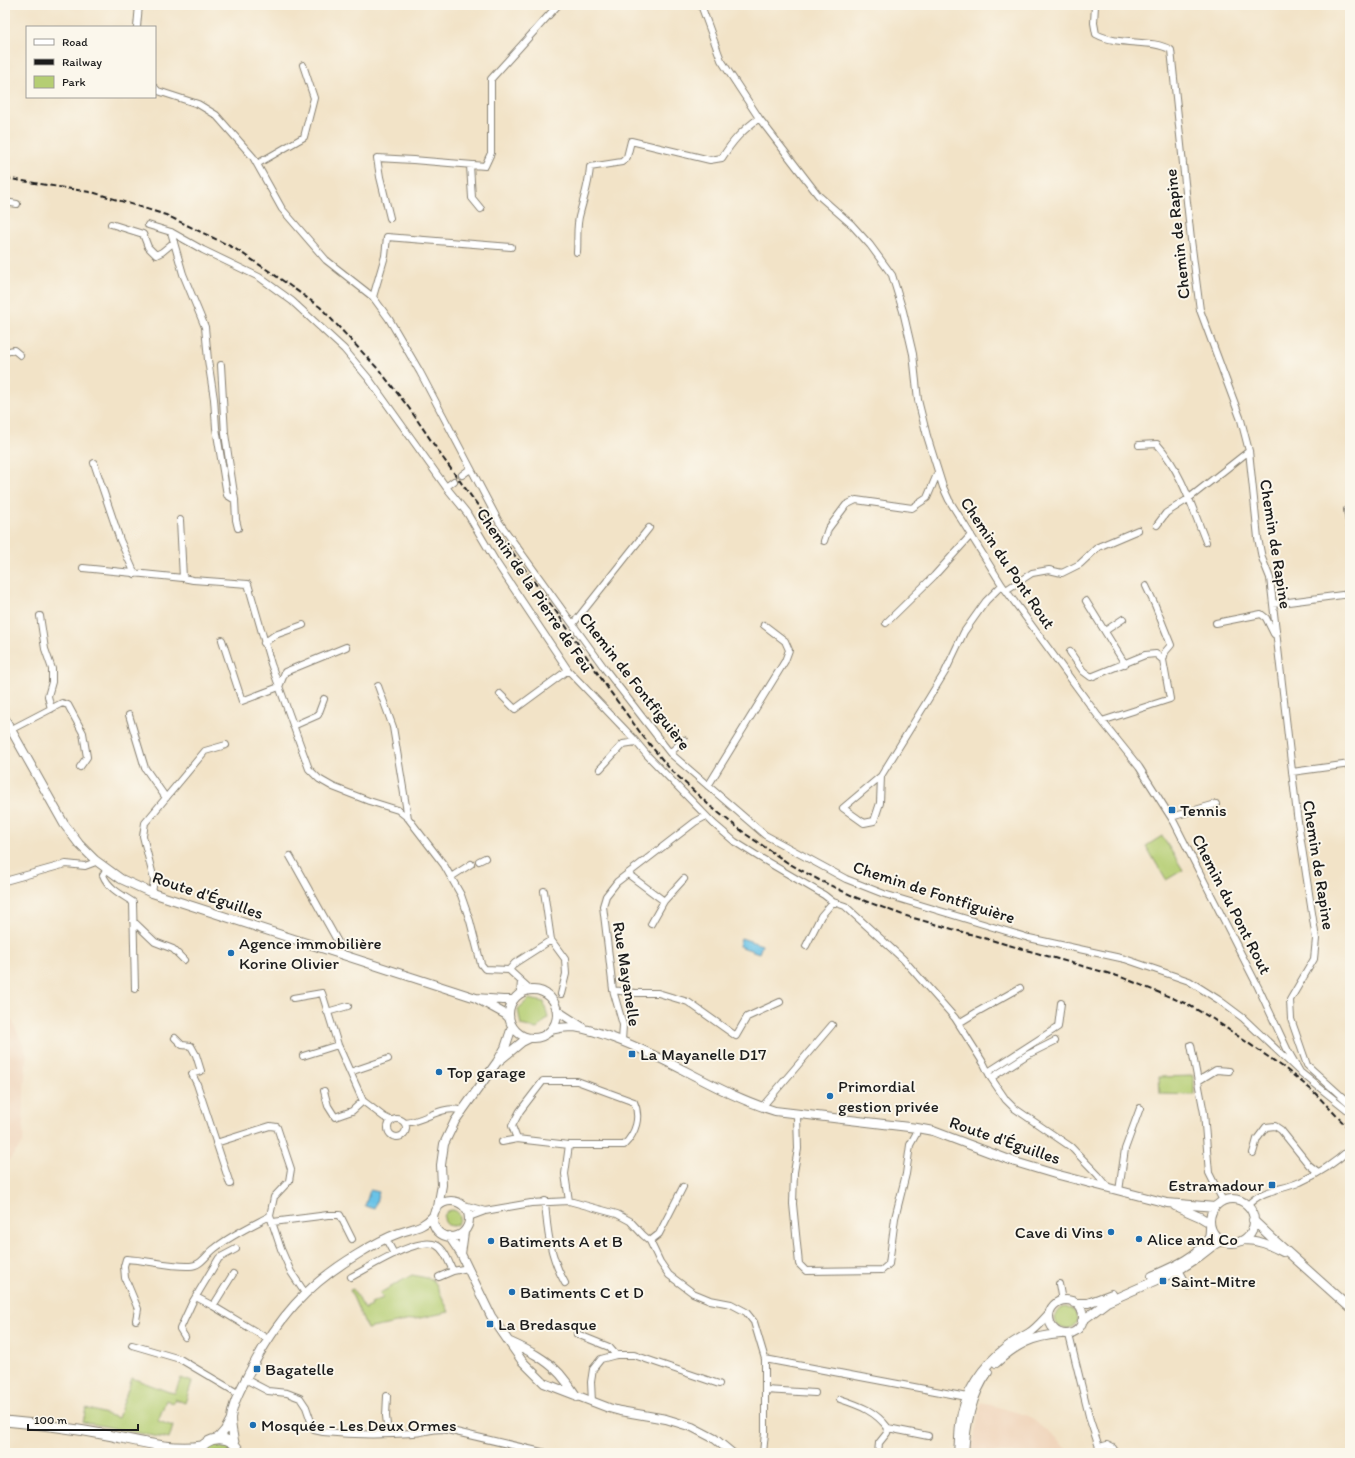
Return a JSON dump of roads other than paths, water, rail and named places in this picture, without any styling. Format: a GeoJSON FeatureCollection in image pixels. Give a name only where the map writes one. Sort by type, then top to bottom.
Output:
{"type":"FeatureCollection","features":[{"type":"Feature","properties":{"kind":"main road"},"geometry":{"type":"LineString","coordinates":[[5,1421],[77,1430],[156,1445],[200,1449],[209,1440],[218,1438],[227,1440],[235,1445],[240,1453]]}},
{"type":"Feature","properties":{"kind":"main road"},"geometry":{"type":"LineString","coordinates":[[156,1445],[177,1453]]}},
{"type":"Feature","properties":{"kind":"street"},"geometry":{"type":"LineString","coordinates":[[137,26],[139,5]]}},
{"type":"Feature","properties":{"kind":"street"},"geometry":{"type":"LineString","coordinates":[[390,218],[377,158],[485,166],[491,153],[492,79],[558,5]]}},
{"type":"Feature","properties":{"kind":"street","name":"Chemin du Pont Rout"},"geometry":{"type":"LineString","coordinates":[[701,5],[721,60],[759,118],[818,195],[851,224],[870,245],[892,275],[903,310],[913,354],[920,406],[926,436],[949,500],[1004,588],[1102,721],[1139,767],[1171,817],[1258,987],[1288,1051],[1300,1072],[1350,1112]]}},
{"type":"Feature","properties":{"kind":"street","name":"Chemin de Rapine"},"geometry":{"type":"LineString","coordinates":[[1095,5],[1094,23],[1096,34],[1103,38],[1164,46],[1171,50],[1200,310],[1241,420],[1249,451],[1258,538],[1262,558],[1270,578],[1297,815],[1316,939],[1314,959],[1290,1000],[1291,1019],[1307,1066],[1350,1104]]}},
{"type":"Feature","properties":{"kind":"street"},"geometry":{"type":"LineString","coordinates":[[257,164],[304,137],[314,98],[303,65]]}},
{"type":"Feature","properties":{"kind":"street"},"geometry":{"type":"LineString","coordinates":[[156,89],[158,91],[198,104],[216,115],[253,157],[282,209],[326,260],[373,297],[390,319],[420,372],[470,469],[462,475]]}},
{"type":"Feature","properties":{"kind":"street"},"geometry":{"type":"LineString","coordinates":[[577,252],[579,215],[588,186],[590,167],[622,162],[628,157],[631,141],[710,160],[722,158],[732,141],[759,118]]}},
{"type":"Feature","properties":{"kind":"street"},"geometry":{"type":"LineString","coordinates":[[470,165],[472,198],[481,210]]}},
{"type":"Feature","properties":{"kind":"street"},"geometry":{"type":"LineString","coordinates":[[5,202],[17,204]]}},
{"type":"Feature","properties":{"kind":"street"},"geometry":{"type":"LineString","coordinates":[[112,224],[143,234],[148,247],[156,255],[174,242]]}},
{"type":"Feature","properties":{"kind":"street","name":"Chemin de la Pierre de Feu"},"geometry":{"type":"LineString","coordinates":[[148,225],[171,232],[203,250],[259,277],[292,301],[344,349],[364,373],[446,487],[467,513],[496,562],[568,670],[636,742],[647,756],[706,816],[735,842],[759,858],[824,895],[833,902],[845,906],[902,959],[959,1024],[1006,1100],[1014,1108],[1071,1146],[1108,1187]]}},
{"type":"Feature","properties":{"kind":"street"},"geometry":{"type":"LineString","coordinates":[[171,232],[183,274],[204,327],[214,399],[216,428],[227,495],[235,500]]}},
{"type":"Feature","properties":{"kind":"street"},"geometry":{"type":"LineString","coordinates":[[373,297],[385,256],[387,236],[511,247]]}},
{"type":"Feature","properties":{"kind":"street"},"geometry":{"type":"LineString","coordinates":[[5,352],[14,350],[20,355]]}},
{"type":"Feature","properties":{"kind":"street"},"geometry":{"type":"LineString","coordinates":[[220,364],[224,434],[238,528]]}},
{"type":"Feature","properties":{"kind":"street"},"geometry":{"type":"LineString","coordinates":[[1139,445],[1157,444],[1167,455],[1206,542]]}},
{"type":"Feature","properties":{"kind":"street"},"geometry":{"type":"LineString","coordinates":[[1157,525],[1166,513],[1188,499],[1249,451]]}},
{"type":"Feature","properties":{"kind":"street"},"geometry":{"type":"LineString","coordinates":[[94,463],[120,540],[135,574]]}},
{"type":"Feature","properties":{"kind":"street","name":"Chemin de Fontfiguière"},"geometry":{"type":"LineString","coordinates":[[470,469],[499,522],[605,669],[670,753],[765,835],[846,879],[884,894],[1029,938],[1126,960],[1189,980],[1243,1018],[1300,1072]]}},
{"type":"Feature","properties":{"kind":"street"},"geometry":{"type":"LineString","coordinates":[[824,541],[828,529],[846,505],[856,500],[912,508],[927,498],[938,472]]}},
{"type":"Feature","properties":{"kind":"street"},"geometry":{"type":"LineString","coordinates":[[446,487],[454,481]]}},
{"type":"Feature","properties":{"kind":"street"},"geometry":{"type":"LineString","coordinates":[[1347,510],[1350,528]]}},
{"type":"Feature","properties":{"kind":"street"},"geometry":{"type":"LineString","coordinates":[[180,520],[183,578]]}},
{"type":"Feature","properties":{"kind":"street"},"geometry":{"type":"LineString","coordinates":[[573,624],[649,528]]}},
{"type":"Feature","properties":{"kind":"street"},"geometry":{"type":"LineString","coordinates":[[881,776],[880,803],[874,821],[864,823],[843,808],[881,776],[945,672],[964,632],[986,600],[1004,588],[1032,573],[1049,570],[1062,572],[1080,564],[1098,547],[1138,530]]}},
{"type":"Feature","properties":{"kind":"street"},"geometry":{"type":"LineString","coordinates":[[886,623],[934,576],[971,535]]}},
{"type":"Feature","properties":{"kind":"street"},"geometry":{"type":"LineString","coordinates":[[84,568],[193,580],[248,584],[264,643],[309,769],[319,779],[340,790],[398,810],[408,818],[444,865],[461,895],[482,964],[485,969],[509,970],[521,982],[532,990],[544,993],[553,1002],[556,1008],[556,1019],[551,1030],[541,1036],[530,1038],[522,1042],[497,1062]]}},
{"type":"Feature","properties":{"kind":"street"},"geometry":{"type":"LineString","coordinates":[[1102,721],[1170,699],[1163,660],[1165,652],[1171,645],[1146,586]]}},
{"type":"Feature","properties":{"kind":"street"},"geometry":{"type":"LineString","coordinates":[[1273,604],[1350,594]]}},
{"type":"Feature","properties":{"kind":"street"},"geometry":{"type":"LineString","coordinates":[[1086,601],[1125,664]]}},
{"type":"Feature","properties":{"kind":"street"},"geometry":{"type":"LineString","coordinates":[[1216,623],[1261,614],[1266,618],[1276,639]]}},
{"type":"Feature","properties":{"kind":"street"},"geometry":{"type":"LineString","coordinates":[[40,616],[45,649],[52,669],[52,682],[48,696],[51,709]]}},
{"type":"Feature","properties":{"kind":"street"},"geometry":{"type":"LineString","coordinates":[[1105,631],[1123,619]]}},
{"type":"Feature","properties":{"kind":"street"},"geometry":{"type":"LineString","coordinates":[[264,643],[275,635],[303,625]]}},
{"type":"Feature","properties":{"kind":"street"},"geometry":{"type":"LineString","coordinates":[[708,786],[785,661],[789,650],[785,641],[764,625]]}},
{"type":"Feature","properties":{"kind":"street"},"geometry":{"type":"LineString","coordinates":[[222,640],[242,701],[279,687],[285,672],[346,647]]}},
{"type":"Feature","properties":{"kind":"street"},"geometry":{"type":"LineString","coordinates":[[1070,652],[1083,672],[1091,677],[1144,655],[1156,654],[1163,660]]}},
{"type":"Feature","properties":{"kind":"street"},"geometry":{"type":"LineString","coordinates":[[500,694],[515,709],[568,670]]}},
{"type":"Feature","properties":{"kind":"street"},"geometry":{"type":"LineString","coordinates":[[378,686],[393,727],[408,818]]}},
{"type":"Feature","properties":{"kind":"street"},"geometry":{"type":"LineString","coordinates":[[293,726],[318,715],[324,699]]}},
{"type":"Feature","properties":{"kind":"street"},"geometry":{"type":"LineString","coordinates":[[10,730],[62,703],[68,705],[83,733],[88,757],[80,767]]}},
{"type":"Feature","properties":{"kind":"street"},"geometry":{"type":"LineString","coordinates":[[129,715],[145,768],[166,798]]}},
{"type":"Feature","properties":{"kind":"street","name":"Route d'Éguilles"},"geometry":{"type":"LineString","coordinates":[[5,719],[64,824],[79,844],[95,860],[121,879],[152,894],[476,998],[505,1014],[509,1018]]}},
{"type":"Feature","properties":{"kind":"street"},"geometry":{"type":"LineString","coordinates":[[670,753],[684,740]]}},
{"type":"Feature","properties":{"kind":"street"},"geometry":{"type":"LineString","coordinates":[[600,769],[623,744],[636,742]]}},
{"type":"Feature","properties":{"kind":"street"},"geometry":{"type":"LineString","coordinates":[[152,894],[154,880],[143,836],[145,823],[205,752],[226,745]]}},
{"type":"Feature","properties":{"kind":"street"},"geometry":{"type":"LineString","coordinates":[[1292,772],[1350,764]]}},
{"type":"Feature","properties":{"kind":"street"},"geometry":{"type":"LineString","coordinates":[[1171,817],[1216,804]]}},
{"type":"Feature","properties":{"kind":"street","name":"Rue Mayanelle"},"geometry":{"type":"LineString","coordinates":[[622,1041],[624,1025],[613,990],[603,906],[606,896],[617,882],[695,822],[706,816]]}},
{"type":"Feature","properties":{"kind":"street"},"geometry":{"type":"LineString","coordinates":[[290,856],[338,942],[338,954]]}},
{"type":"Feature","properties":{"kind":"street"},"geometry":{"type":"LineString","coordinates":[[5,882],[66,864],[85,866],[95,860]]}},
{"type":"Feature","properties":{"kind":"street"},"geometry":{"type":"LineString","coordinates":[[451,877],[471,864]]}},
{"type":"Feature","properties":{"kind":"street"},"geometry":{"type":"LineString","coordinates":[[107,869],[103,875],[109,886],[133,902],[135,989]]}},
{"type":"Feature","properties":{"kind":"street"},"geometry":{"type":"LineString","coordinates":[[628,874],[664,901]]}},
{"type":"Feature","properties":{"kind":"street"},"geometry":{"type":"LineString","coordinates":[[651,924],[664,901],[684,879]]}},
{"type":"Feature","properties":{"kind":"street"},"geometry":{"type":"LineString","coordinates":[[544,891],[551,940],[565,959],[566,974],[562,994]]}},
{"type":"Feature","properties":{"kind":"street"},"geometry":{"type":"LineString","coordinates":[[806,946],[821,916],[833,902]]}},
{"type":"Feature","properties":{"kind":"street"},"geometry":{"type":"LineString","coordinates":[[133,921],[155,942],[173,949],[184,960]]}},
{"type":"Feature","properties":{"kind":"street"},"geometry":{"type":"LineString","coordinates":[[509,970],[515,963],[551,940]]}},
{"type":"Feature","properties":{"kind":"street"},"geometry":{"type":"LineString","coordinates":[[520,994],[521,982]]}},
{"type":"Feature","properties":{"kind":"street"},"geometry":{"type":"LineString","coordinates":[[959,1024],[1020,988]]}},
{"type":"Feature","properties":{"kind":"street"},"geometry":{"type":"LineString","coordinates":[[530,1038],[517,1032],[512,1027],[509,1018],[509,1008],[513,1000],[520,994],[532,990]]}},
{"type":"Feature","properties":{"kind":"street"},"geometry":{"type":"LineString","coordinates":[[613,990],[635,993],[658,993],[688,1002],[736,1036],[747,1016],[780,1002]]}},
{"type":"Feature","properties":{"kind":"street"},"geometry":{"type":"LineString","coordinates":[[293,998],[322,993],[338,1045],[363,1101],[384,1117],[392,1121],[400,1120],[405,1123],[416,1122],[448,1109],[463,1111]]}},
{"type":"Feature","properties":{"kind":"street","name":"Route d'Éguilles"},"geometry":{"type":"LineString","coordinates":[[476,998],[513,1000]]}},
{"type":"Feature","properties":{"kind":"street"},"geometry":{"type":"LineString","coordinates":[[988,1072],[1058,1027],[1062,1003]]}},
{"type":"Feature","properties":{"kind":"street"},"geometry":{"type":"LineString","coordinates":[[328,1012],[348,1006]]}},
{"type":"Feature","properties":{"kind":"street","name":"Route d'Éguilles"},"geometry":{"type":"LineString","coordinates":[[556,1008],[562,1014],[585,1029]]}},
{"type":"Feature","properties":{"kind":"street"},"geometry":{"type":"LineString","coordinates":[[762,1107],[832,1025]]}},
{"type":"Feature","properties":{"kind":"street"},"geometry":{"type":"LineString","coordinates":[[218,1438],[225,1430],[231,1418],[233,1408],[245,1379],[268,1339],[286,1314],[305,1293],[325,1276],[358,1253],[398,1233],[428,1223],[438,1207],[442,1186],[441,1165],[444,1144],[455,1121],[497,1062],[505,1048],[512,1027]]}},
{"type":"Feature","properties":{"kind":"street","name":"Route d'Éguilles"},"geometry":{"type":"LineString","coordinates":[[551,1030],[565,1027],[585,1029],[622,1041],[655,1054],[722,1089],[762,1107],[775,1111],[797,1115],[933,1131],[1028,1166],[1119,1191],[1167,1202],[1215,1207]]}},
{"type":"Feature","properties":{"kind":"street"},"geometry":{"type":"LineString","coordinates":[[176,1038],[182,1045],[190,1046],[196,1055],[201,1071],[192,1074],[197,1084],[230,1184]]}},
{"type":"Feature","properties":{"kind":"street"},"geometry":{"type":"LineString","coordinates":[[991,1078],[1027,1055],[1055,1040]]}},
{"type":"Feature","properties":{"kind":"street"},"geometry":{"type":"LineString","coordinates":[[303,1056],[338,1045]]}},
{"type":"Feature","properties":{"kind":"street"},"geometry":{"type":"LineString","coordinates":[[1191,1045],[1204,1113],[1210,1173],[1223,1201]]}},
{"type":"Feature","properties":{"kind":"street"},"geometry":{"type":"LineString","coordinates":[[350,1072],[388,1059]]}},
{"type":"Feature","properties":{"kind":"street"},"geometry":{"type":"LineString","coordinates":[[1198,1081],[1216,1070],[1229,1071]]}},
{"type":"Feature","properties":{"kind":"street"},"geometry":{"type":"LineString","coordinates":[[502,1142],[517,1139],[569,1145],[624,1145],[630,1139],[637,1124],[637,1109],[634,1102],[577,1081],[543,1081],[520,1111],[512,1126],[517,1139]]}},
{"type":"Feature","properties":{"kind":"street"},"geometry":{"type":"LineString","coordinates":[[324,1091],[328,1106],[335,1117],[352,1111],[363,1101]]}},
{"type":"Feature","properties":{"kind":"street"},"geometry":{"type":"LineString","coordinates":[[1119,1191],[1125,1149],[1140,1108]]}},
{"type":"Feature","properties":{"kind":"street"},"geometry":{"type":"LineString","coordinates":[[797,1115],[798,1149],[794,1172],[793,1204],[799,1264],[806,1271],[882,1270],[889,1264],[910,1145],[916,1134],[917,1128]]}},
{"type":"Feature","properties":{"kind":"street"},"geometry":{"type":"LineString","coordinates":[[384,1117],[391,1135],[396,1137],[402,1136],[416,1122]]}},
{"type":"Feature","properties":{"kind":"street"},"geometry":{"type":"LineString","coordinates":[[388,1129],[389,1124],[392,1121]]}},
{"type":"Feature","properties":{"kind":"street"},"geometry":{"type":"LineString","coordinates":[[405,1123],[407,1129],[406,1132]]}},
{"type":"Feature","properties":{"kind":"street"},"geometry":{"type":"LineString","coordinates":[[216,1143],[270,1126],[277,1127],[291,1169],[289,1181],[274,1197],[271,1219],[281,1249],[291,1272],[305,1293]]}},
{"type":"Feature","properties":{"kind":"street"},"geometry":{"type":"LineString","coordinates":[[1253,1153],[1257,1139],[1266,1127],[1275,1126],[1281,1130],[1309,1165],[1318,1172]]}},
{"type":"Feature","properties":{"kind":"street"},"geometry":{"type":"LineString","coordinates":[[569,1145],[565,1174],[569,1201]]}},
{"type":"Feature","properties":{"kind":"street"},"geometry":{"type":"LineString","coordinates":[[1247,1206],[1252,1200],[1265,1192],[1300,1182],[1350,1152]]}},
{"type":"Feature","properties":{"kind":"street"},"geometry":{"type":"LineString","coordinates":[[442,1186],[451,1200]]}},
{"type":"Feature","properties":{"kind":"street"},"geometry":{"type":"LineString","coordinates":[[650,1241],[659,1234],[682,1187]]}},
{"type":"Feature","properties":{"kind":"street"},"geometry":{"type":"LineString","coordinates":[[438,1207],[444,1202],[451,1200],[485,1211]]}},
{"type":"Feature","properties":{"kind":"street"},"geometry":{"type":"LineString","coordinates":[[1074,1303],[1088,1303],[1181,1262],[1206,1244],[1210,1236],[1210,1217],[1215,1207],[1223,1201],[1235,1200],[1247,1206],[1254,1220],[1262,1229],[1350,1308]]}},
{"type":"Feature","properties":{"kind":"street"},"geometry":{"type":"LineString","coordinates":[[545,1201],[547,1231],[551,1250],[557,1269],[565,1283]]}},
{"type":"Feature","properties":{"kind":"street"},"geometry":{"type":"LineString","coordinates":[[469,1217],[485,1211],[545,1201],[569,1201],[617,1214],[630,1221],[650,1241],[660,1262],[669,1275],[680,1284],[693,1293],[710,1300],[731,1304],[746,1312],[754,1322],[766,1359],[765,1433],[763,1453]]}},
{"type":"Feature","properties":{"kind":"street","name":"Route d'Éguilles"},"geometry":{"type":"LineString","coordinates":[[1167,1202],[1200,1217],[1210,1225]]}},
{"type":"Feature","properties":{"kind":"street"},"geometry":{"type":"LineString","coordinates":[[461,1254],[464,1232],[468,1225],[469,1217],[468,1211],[464,1205]]}},
{"type":"Feature","properties":{"kind":"street"},"geometry":{"type":"LineString","coordinates":[[136,1320],[138,1309],[125,1278],[124,1266],[126,1259],[160,1264],[192,1266],[201,1263],[214,1249],[233,1236],[271,1219],[340,1215],[352,1239]]}},
{"type":"Feature","properties":{"kind":"street"},"geometry":{"type":"LineString","coordinates":[[433,1216],[435,1227],[439,1232]]}},
{"type":"Feature","properties":{"kind":"street"},"geometry":{"type":"LineString","coordinates":[[1244,1240],[1251,1231],[1254,1220]]}},
{"type":"Feature","properties":{"kind":"street"},"geometry":{"type":"LineString","coordinates":[[1210,1225],[1215,1236],[1225,1242]]}},
{"type":"Feature","properties":{"kind":"street"},"geometry":{"type":"LineString","coordinates":[[421,1226],[449,1236],[457,1236],[464,1232]]}},
{"type":"Feature","properties":{"kind":"street"},"geometry":{"type":"LineString","coordinates":[[449,1236],[461,1254],[491,1316],[522,1361],[544,1383],[620,1412],[666,1418],[692,1427],[715,1439],[732,1453]]}},
{"type":"Feature","properties":{"kind":"street"},"geometry":{"type":"LineString","coordinates":[[386,1239],[394,1254]]}},
{"type":"Feature","properties":{"kind":"street"},"geometry":{"type":"LineString","coordinates":[[1082,1321],[1107,1302],[1179,1270],[1196,1259],[1214,1244],[1219,1242],[1231,1243],[1244,1240],[1255,1240],[1268,1244],[1296,1260]]}},
{"type":"Feature","properties":{"kind":"street"},"geometry":{"type":"LineString","coordinates":[[351,1277],[394,1254],[417,1245],[427,1243],[437,1245],[445,1254],[453,1271]]}},
{"type":"Feature","properties":{"kind":"street"},"geometry":{"type":"LineString","coordinates":[[186,1338],[180,1329],[196,1297],[219,1258],[236,1249]]}},
{"type":"Feature","properties":{"kind":"street"},"geometry":{"type":"LineString","coordinates":[[439,1277],[453,1271],[468,1268]]}},
{"type":"Feature","properties":{"kind":"street"},"geometry":{"type":"LineString","coordinates":[[1179,1270],[1188,1286]]}},
{"type":"Feature","properties":{"kind":"street"},"geometry":{"type":"LineString","coordinates":[[214,1306],[233,1274]]}},
{"type":"Feature","properties":{"kind":"street"},"geometry":{"type":"LineString","coordinates":[[1059,1284],[1062,1301]]}},
{"type":"Feature","properties":{"kind":"street"},"geometry":{"type":"LineString","coordinates":[[196,1297],[214,1306],[268,1339]]}},
{"type":"Feature","properties":{"kind":"street"},"geometry":{"type":"LineString","coordinates":[[958,1453],[960,1424],[967,1397],[976,1380],[990,1362],[1010,1344],[1030,1332],[1049,1314],[1054,1305],[1062,1301],[1074,1303],[1079,1307],[1082,1314],[1080,1326],[1065,1334],[1044,1335],[1027,1341],[1007,1353],[987,1373],[974,1398],[970,1411],[964,1453]]}},
{"type":"Feature","properties":{"kind":"street"},"geometry":{"type":"LineString","coordinates":[[1049,1314],[1049,1322],[1054,1330],[1065,1334]]}},
{"type":"Feature","properties":{"kind":"street"},"geometry":{"type":"LineString","coordinates":[[577,1334],[609,1347],[616,1354]]}},
{"type":"Feature","properties":{"kind":"street"},"geometry":{"type":"LineString","coordinates":[[1065,1334],[1099,1447]]}},
{"type":"Feature","properties":{"kind":"street"},"geometry":{"type":"LineString","coordinates":[[509,1342],[545,1361],[560,1374],[578,1397]]}},
{"type":"Feature","properties":{"kind":"street"},"geometry":{"type":"LineString","coordinates":[[132,1345],[180,1359],[239,1394]]}},
{"type":"Feature","properties":{"kind":"street"},"geometry":{"type":"LineString","coordinates":[[592,1402],[591,1382],[594,1369],[601,1359],[616,1354],[634,1355],[719,1384]]}},
{"type":"Feature","properties":{"kind":"street"},"geometry":{"type":"LineString","coordinates":[[766,1359],[967,1397]]}},
{"type":"Feature","properties":{"kind":"street"},"geometry":{"type":"LineString","coordinates":[[245,1379],[268,1391],[287,1393],[300,1398],[306,1407],[314,1430],[333,1433],[388,1434],[415,1433],[432,1428],[443,1429],[546,1453]]}},
{"type":"Feature","properties":{"kind":"street"},"geometry":{"type":"LineString","coordinates":[[765,1390],[815,1393]]}},
{"type":"Feature","properties":{"kind":"street"},"geometry":{"type":"LineString","coordinates":[[386,1396],[388,1434]]}},
{"type":"Feature","properties":{"kind":"street"},"geometry":{"type":"LineString","coordinates":[[840,1399],[857,1405],[879,1417],[888,1428],[928,1436]]}},
{"type":"Feature","properties":{"kind":"street"},"geometry":{"type":"LineString","coordinates":[[231,1418],[235,1445]]}},
{"type":"Feature","properties":{"kind":"street"},"geometry":{"type":"LineString","coordinates":[[878,1453],[879,1443],[887,1433],[888,1428]]}},
{"type":"Feature","properties":{"kind":"street"},"geometry":{"type":"LineString","coordinates":[[1095,1453],[1099,1447],[1107,1445],[1110,1446],[1116,1453]]}},
{"type":"Feature","properties":{"kind":"water"},"geometry":{"type":"Polygon","coordinates":[[[741,938],[762,945],[759,953],[739,946],[741,938]]]}},
{"type":"Feature","properties":{"kind":"water"},"geometry":{"type":"Polygon","coordinates":[[[370,1190],[379,1192],[374,1209],[365,1206],[370,1190]]]}},
{"type":"Feature","properties":{"kind":"railway"},"geometry":{"type":"LineString","coordinates":[[5,178],[95,193],[166,215],[234,248],[320,307],[380,371],[409,408],[443,458],[557,613],[609,690],[642,735],[670,769],[710,806],[747,835],[788,863],[857,898],[903,915],[1121,977],[1187,1004],[1213,1019],[1283,1067],[1313,1091],[1350,1130]]}},
{"type":"Feature","properties":{"kind":"place","name":"Tennis"},"geometry":{"type":"Point","coordinates":[1172,810]}},
{"type":"Feature","properties":{"kind":"place","name":"Agence immobilière Korine Olivier"},"geometry":{"type":"Point","coordinates":[231,953]}},
{"type":"Feature","properties":{"kind":"place","name":"La Mayanelle D17"},"geometry":{"type":"Point","coordinates":[632,1054]}},
{"type":"Feature","properties":{"kind":"place","name":"Top garage"},"geometry":{"type":"Point","coordinates":[439,1072]}},
{"type":"Feature","properties":{"kind":"place","name":"Primordial gestion privée"},"geometry":{"type":"Point","coordinates":[830,1096]}},
{"type":"Feature","properties":{"kind":"place","name":"Estramadour"},"geometry":{"type":"Point","coordinates":[1272,1185]}},
{"type":"Feature","properties":{"kind":"place","name":"Cave di Vins"},"geometry":{"type":"Point","coordinates":[1111,1232]}},
{"type":"Feature","properties":{"kind":"place","name":"Alice and Co"},"geometry":{"type":"Point","coordinates":[1139,1239]}},
{"type":"Feature","properties":{"kind":"place","name":"Batiments A et B"},"geometry":{"type":"Point","coordinates":[491,1241]}},
{"type":"Feature","properties":{"kind":"place","name":"Saint-Mitre"},"geometry":{"type":"Point","coordinates":[1163,1281]}},
{"type":"Feature","properties":{"kind":"place","name":"Batiments C et D"},"geometry":{"type":"Point","coordinates":[512,1292]}},
{"type":"Feature","properties":{"kind":"place","name":"La Bredasque"},"geometry":{"type":"Point","coordinates":[490,1324]}},
{"type":"Feature","properties":{"kind":"place","name":"Bagatelle"},"geometry":{"type":"Point","coordinates":[257,1369]}},
{"type":"Feature","properties":{"kind":"place","name":"Mosquée - Les Deux Ormes"},"geometry":{"type":"Point","coordinates":[253,1425]}}]}
